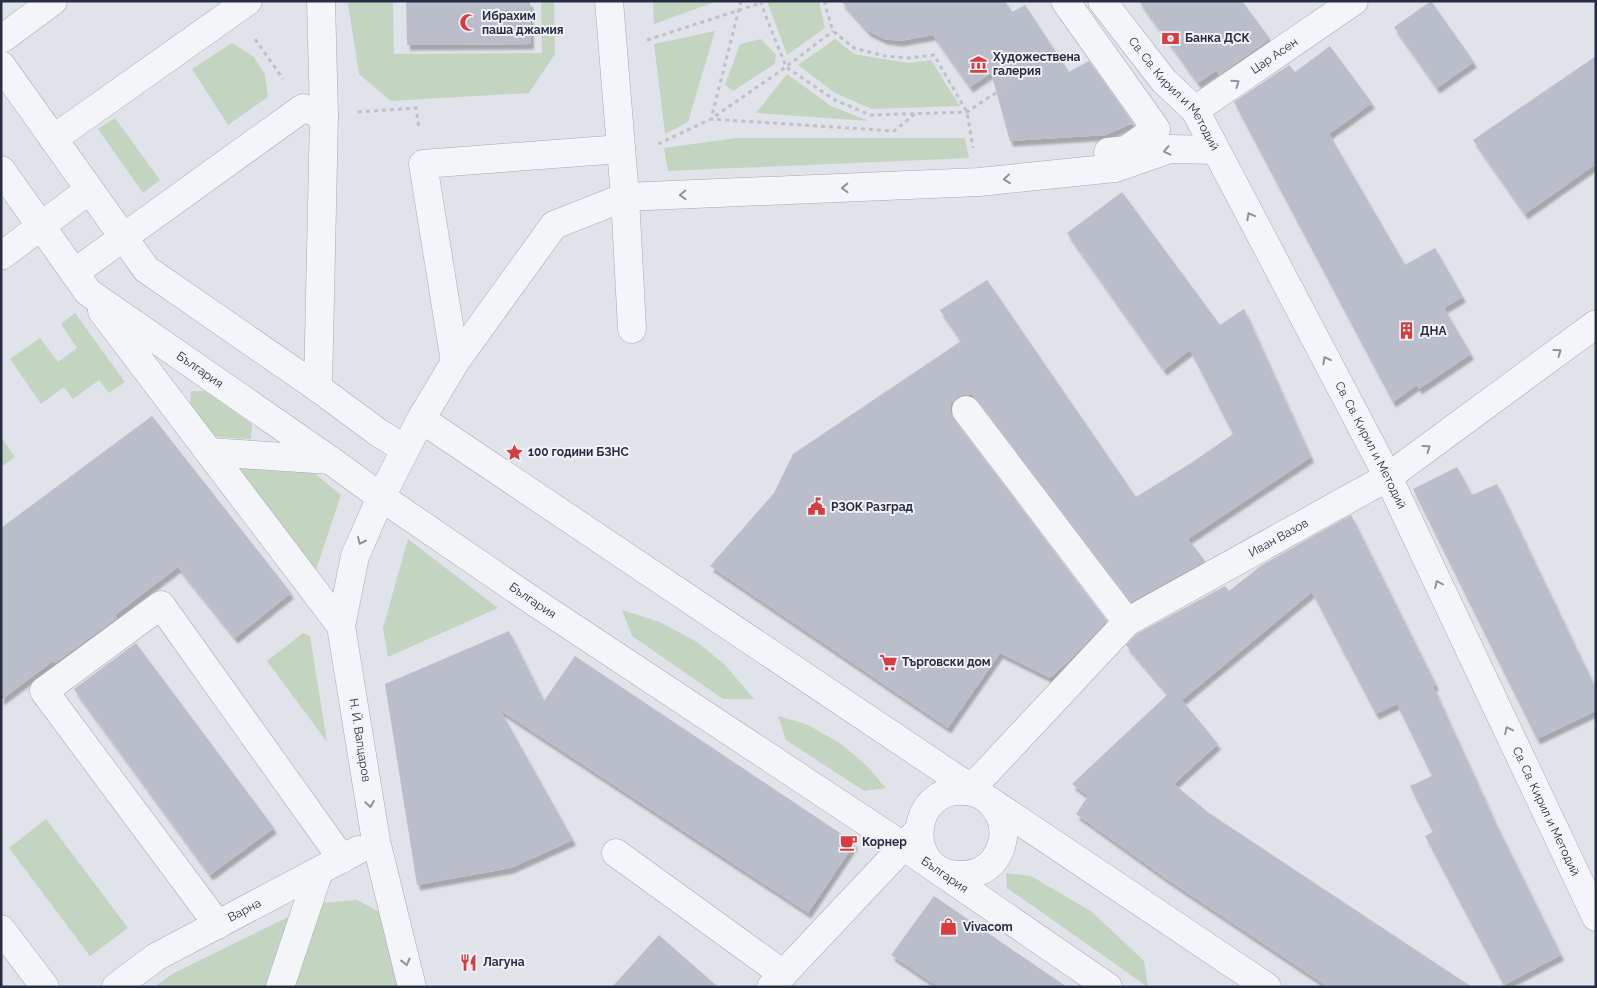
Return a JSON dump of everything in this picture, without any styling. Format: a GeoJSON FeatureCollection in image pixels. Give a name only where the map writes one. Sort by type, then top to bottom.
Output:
{"type":"FeatureCollection","features":[{"type":"Feature","properties":{"kind":"street"},"geometry":{"type":"LineString","coordinates":[[2,36],[53,1]]}},
{"type":"Feature","properties":{"kind":"street"},"geometry":{"type":"LineString","coordinates":[[318,388],[314,111],[321,1]]}},
{"type":"Feature","properties":{"kind":"street"},"geometry":{"type":"LineString","coordinates":[[609,1],[625,197],[632,329]]}},
{"type":"Feature","properties":{"kind":"street"},"geometry":{"type":"LineString","coordinates":[[1066,1],[1156,129],[1126,150],[1066,156]]}},
{"type":"Feature","properties":{"kind":"street","name":"Св. Св. Кирил и Методий"},"geometry":{"type":"LineString","coordinates":[[1102,1],[1164,81],[1196,110],[1215,150],[1388,477],[1596,917]]}},
{"type":"Feature","properties":{"kind":"street","name":"Цар Асен"},"geometry":{"type":"LineString","coordinates":[[1196,110],[1354,1]]}},
{"type":"Feature","properties":{"kind":"street"},"geometry":{"type":"LineString","coordinates":[[53,139],[241,6]]}},
{"type":"Feature","properties":{"kind":"street"},"geometry":{"type":"LineString","coordinates":[[4,70],[146,269],[318,388],[379,433],[405,449]]}},
{"type":"Feature","properties":{"kind":"street"},"geometry":{"type":"LineString","coordinates":[[314,111],[123,238],[81,282],[341,626]]}},
{"type":"Feature","properties":{"kind":"street"},"geometry":{"type":"LineString","coordinates":[[454,362],[423,164],[620,149]]}},
{"type":"Feature","properties":{"kind":"street","name":"Н. Й. Вапцаров"},"geometry":{"type":"LineString","coordinates":[[412,987],[376,841],[341,626],[354,556],[405,449],[454,362],[554,224],[625,197],[978,182],[1114,168],[1170,149],[1215,150]]}},
{"type":"Feature","properties":{"kind":"street","name":"България"},"geometry":{"type":"LineString","coordinates":[[1,170],[81,282],[381,497],[552,614],[911,839],[937,869],[1108,987]]}},
{"type":"Feature","properties":{"kind":"street"},"geometry":{"type":"LineString","coordinates":[[1,256],[89,190]]}},
{"type":"Feature","properties":{"kind":"street","name":"Иван Вазов"},"geometry":{"type":"LineString","coordinates":[[978,790],[1127,622],[1388,477],[1596,324]]}},
{"type":"Feature","properties":{"kind":"street"},"geometry":{"type":"LineString","coordinates":[[966,410],[1127,622]]}},
{"type":"Feature","properties":{"kind":"street"},"geometry":{"type":"LineString","coordinates":[[421,419],[978,790],[1267,987]]}},
{"type":"Feature","properties":{"kind":"street"},"geometry":{"type":"LineString","coordinates":[[209,452],[330,460]]}},
{"type":"Feature","properties":{"kind":"street"},"geometry":{"type":"LineString","coordinates":[[218,925],[44,690],[161,605],[330,865],[280,987]]}},
{"type":"Feature","properties":{"kind":"street"},"geometry":{"type":"LineString","coordinates":[[616,853],[777,980],[911,839],[929,805],[940,796],[953,791],[978,790]]}},
{"type":"Feature","properties":{"kind":"street"},"geometry":{"type":"LineString","coordinates":[[937,869],[951,874],[967,875],[982,870],[995,860],[1002,846],[1004,830],[999,814],[978,790]]}},
{"type":"Feature","properties":{"kind":"street","name":"Варна"},"geometry":{"type":"LineString","coordinates":[[116,987],[156,957],[376,841]]}},
{"type":"Feature","properties":{"kind":"street"},"geometry":{"type":"LineString","coordinates":[[1,929],[45,987]]}},
{"type":"Feature","properties":{"kind":"path"},"geometry":{"type":"LineString","coordinates":[[711,119],[741,1]]}},
{"type":"Feature","properties":{"kind":"path"},"geometry":{"type":"LineString","coordinates":[[825,1],[833,31],[854,48],[886,56],[910,58],[934,55],[967,112],[978,182]]}},
{"type":"Feature","properties":{"kind":"path"},"geometry":{"type":"LineString","coordinates":[[612,49],[648,40],[760,2],[786,67],[833,99],[870,115],[967,112],[1087,32]]}},
{"type":"Feature","properties":{"kind":"path"},"geometry":{"type":"LineString","coordinates":[[241,6],[314,111],[416,108],[423,164]]}},
{"type":"Feature","properties":{"kind":"path"},"geometry":{"type":"LineString","coordinates":[[647,30],[648,49]]}},
{"type":"Feature","properties":{"kind":"path"},"geometry":{"type":"LineString","coordinates":[[658,152],[658,144],[711,119],[786,67],[833,31]]}},
{"type":"Feature","properties":{"kind":"path"},"geometry":{"type":"LineString","coordinates":[[711,119],[894,131],[915,113]]}},
{"type":"Feature","properties":{"kind":"green space"},"geometry":{"type":"Polygon","coordinates":[[[350,1],[393,1],[394,54],[542,53],[541,1],[554,1],[555,54],[529,93],[391,101],[359,74],[348,4],[350,1]]]}},
{"type":"Feature","properties":{"kind":"green space"},"geometry":{"type":"Polygon","coordinates":[[[653,1],[718,1],[654,24],[653,1]]]}},
{"type":"Feature","properties":{"kind":"green space"},"geometry":{"type":"Polygon","coordinates":[[[767,1],[819,1],[825,28],[787,55],[767,1]]]}},
{"type":"Feature","properties":{"kind":"green space"},"geometry":{"type":"Polygon","coordinates":[[[715,31],[688,122],[665,134],[654,44],[715,31]]]}},
{"type":"Feature","properties":{"kind":"green space"},"geometry":{"type":"Polygon","coordinates":[[[761,39],[776,55],[775,64],[733,91],[725,85],[740,44],[761,39]]]}},
{"type":"Feature","properties":{"kind":"green space"},"geometry":{"type":"Polygon","coordinates":[[[835,39],[854,54],[908,63],[931,60],[960,106],[872,109],[835,93],[798,65],[835,39]]]}},
{"type":"Feature","properties":{"kind":"green space"},"geometry":{"type":"Polygon","coordinates":[[[232,43],[253,56],[265,74],[268,97],[228,125],[192,69],[232,43]]]}},
{"type":"Feature","properties":{"kind":"green space"},"geometry":{"type":"Polygon","coordinates":[[[787,74],[831,106],[869,121],[756,113],[787,74]]]}},
{"type":"Feature","properties":{"kind":"green space"},"geometry":{"type":"Polygon","coordinates":[[[115,118],[160,180],[143,193],[98,129],[115,118]]]}},
{"type":"Feature","properties":{"kind":"green space"},"geometry":{"type":"Polygon","coordinates":[[[736,138],[965,138],[969,158],[668,171],[664,148],[736,138]]]}},
{"type":"Feature","properties":{"kind":"green space"},"geometry":{"type":"Polygon","coordinates":[[[75,313],[125,382],[109,393],[99,380],[73,399],[64,387],[41,404],[10,359],[40,338],[58,362],[77,348],[61,324],[75,313]]]}},
{"type":"Feature","properties":{"kind":"green space"},"geometry":{"type":"Polygon","coordinates":[[[191,391],[205,391],[252,424],[251,439],[216,437],[190,407],[191,391]]]}},
{"type":"Feature","properties":{"kind":"green space"},"geometry":{"type":"Polygon","coordinates":[[[1,437],[15,457],[1,467],[1,437]]]}},
{"type":"Feature","properties":{"kind":"green space"},"geometry":{"type":"Polygon","coordinates":[[[229,461],[308,468],[341,495],[316,570],[229,461]]]}},
{"type":"Feature","properties":{"kind":"green space"},"geometry":{"type":"Polygon","coordinates":[[[408,539],[498,608],[388,657],[383,628],[408,539]]]}},
{"type":"Feature","properties":{"kind":"green space"},"geometry":{"type":"Polygon","coordinates":[[[622,610],[660,622],[697,642],[725,665],[754,699],[723,699],[632,636],[622,610]]]}},
{"type":"Feature","properties":{"kind":"green space"},"geometry":{"type":"Polygon","coordinates":[[[303,633],[310,636],[327,742],[267,661],[303,633]]]}},
{"type":"Feature","properties":{"kind":"green space"},"geometry":{"type":"Polygon","coordinates":[[[778,716],[806,724],[840,743],[866,765],[886,788],[864,791],[786,740],[778,716]]]}},
{"type":"Feature","properties":{"kind":"green space"},"geometry":{"type":"Polygon","coordinates":[[[46,819],[128,928],[90,956],[9,848],[46,819]]]}},
{"type":"Feature","properties":{"kind":"green space"},"geometry":{"type":"Polygon","coordinates":[[[1006,873],[1031,876],[1092,912],[1144,961],[1148,987],[1007,888],[1006,873]]]}},
{"type":"Feature","properties":{"kind":"green space"},"geometry":{"type":"Polygon","coordinates":[[[357,900],[387,916],[408,987],[290,987],[320,903],[357,900]]]}},
{"type":"Feature","properties":{"kind":"green space"},"geometry":{"type":"Polygon","coordinates":[[[296,913],[270,987],[154,987],[174,973],[296,913]]]}},
{"type":"Feature","properties":{"kind":"building","name":"Ибрахим паша джамия"},"geometry":{"type":"Polygon","coordinates":[[[406,1],[530,1],[531,44],[407,45],[406,1]]]}},
{"type":"Feature","properties":{"kind":"building"},"geometry":{"type":"Polygon","coordinates":[[[841,1],[1005,1],[1012,12],[1025,5],[1069,72],[1089,61],[1133,123],[1106,135],[1010,141],[991,73],[970,87],[933,35],[900,41],[884,39],[868,31],[841,1]]]}},
{"type":"Feature","properties":{"kind":"building"},"geometry":{"type":"Polygon","coordinates":[[[1139,1],[1242,1],[1270,39],[1219,75],[1217,70],[1198,83],[1139,1]]]}},
{"type":"Feature","properties":{"kind":"building"},"geometry":{"type":"Polygon","coordinates":[[[1431,1],[1474,62],[1437,88],[1394,27],[1431,1]]]}},
{"type":"Feature","properties":{"kind":"building"},"geometry":{"type":"Polygon","coordinates":[[[1330,46],[1372,103],[1329,134],[1405,265],[1435,248],[1463,297],[1444,308],[1471,354],[1419,389],[1417,385],[1393,402],[1234,102],[1289,65],[1295,72],[1330,46]]]}},
{"type":"Feature","properties":{"kind":"building"},"geometry":{"type":"Polygon","coordinates":[[[1596,56],[1596,164],[1525,214],[1473,140],[1596,56]]]}},
{"type":"Feature","properties":{"kind":"building"},"geometry":{"type":"Polygon","coordinates":[[[1122,192],[1220,325],[1244,309],[1311,457],[1188,539],[1205,561],[1131,602],[978,401],[972,395],[965,394],[957,397],[951,404],[951,412],[954,419],[1107,621],[1050,678],[1000,653],[948,728],[710,566],[774,493],[793,454],[961,341],[940,310],[987,280],[1136,497],[1233,434],[1190,350],[1164,370],[1067,233],[1122,192]]]}},
{"type":"Feature","properties":{"kind":"building"},"geometry":{"type":"Polygon","coordinates":[[[152,416],[291,593],[235,638],[178,567],[115,615],[117,618],[55,663],[53,661],[1,700],[1,528],[152,416]]]}},
{"type":"Feature","properties":{"kind":"building"},"geometry":{"type":"Polygon","coordinates":[[[1457,467],[1472,495],[1497,484],[1596,689],[1596,711],[1537,739],[1413,489],[1457,467]]]}},
{"type":"Feature","properties":{"kind":"building"},"geometry":{"type":"Polygon","coordinates":[[[1351,515],[1436,685],[1433,686],[1496,824],[1561,955],[1504,985],[1425,836],[1433,832],[1410,786],[1432,776],[1397,704],[1376,714],[1312,592],[1182,700],[1218,744],[1174,784],[1209,813],[1472,987],[1328,987],[1168,880],[1076,814],[1088,796],[1072,784],[1168,694],[1126,645],[1137,634],[1225,586],[1229,591],[1262,565],[1351,515]]]}},
{"type":"Feature","properties":{"kind":"building"},"geometry":{"type":"Polygon","coordinates":[[[509,631],[544,701],[575,656],[855,843],[808,913],[500,710],[573,840],[511,868],[417,885],[385,684],[509,631]]]}},
{"type":"Feature","properties":{"kind":"building"},"geometry":{"type":"Polygon","coordinates":[[[136,643],[274,828],[210,875],[74,689],[136,643]]]}},
{"type":"Feature","properties":{"kind":"building"},"geometry":{"type":"Polygon","coordinates":[[[934,896],[1067,987],[938,987],[891,955],[934,896]]]}},
{"type":"Feature","properties":{"kind":"building"},"geometry":{"type":"Polygon","coordinates":[[[659,935],[718,987],[612,987],[659,935]]]}},
{"type":"Feature","properties":{"kind":"place","name":"Ибрахим паша джамия"},"geometry":{"type":"Point","coordinates":[468,23]}},
{"type":"Feature","properties":{"kind":"place","name":"Банка ДСК"},"geometry":{"type":"Point","coordinates":[1171,38]}},
{"type":"Feature","properties":{"kind":"place","name":"Художествена галерия"},"geometry":{"type":"Point","coordinates":[979,64]}},
{"type":"Feature","properties":{"kind":"place","name":"ДНА"},"geometry":{"type":"Point","coordinates":[1406,331]}},
{"type":"Feature","properties":{"kind":"place","name":"100 години БЗНС"},"geometry":{"type":"Point","coordinates":[514,452]}},
{"type":"Feature","properties":{"kind":"place","name":"РЗОК Разград"},"geometry":{"type":"Point","coordinates":[817,507]}},
{"type":"Feature","properties":{"kind":"place","name":"Търговски дом"},"geometry":{"type":"Point","coordinates":[888,662]}},
{"type":"Feature","properties":{"kind":"place","name":"Корнер"},"geometry":{"type":"Point","coordinates":[848,842]}},
{"type":"Feature","properties":{"kind":"place","name":"Vivacom"},"geometry":{"type":"Point","coordinates":[949,927]}},
{"type":"Feature","properties":{"kind":"place","name":"Лагуна"},"geometry":{"type":"Point","coordinates":[469,962]}}]}
